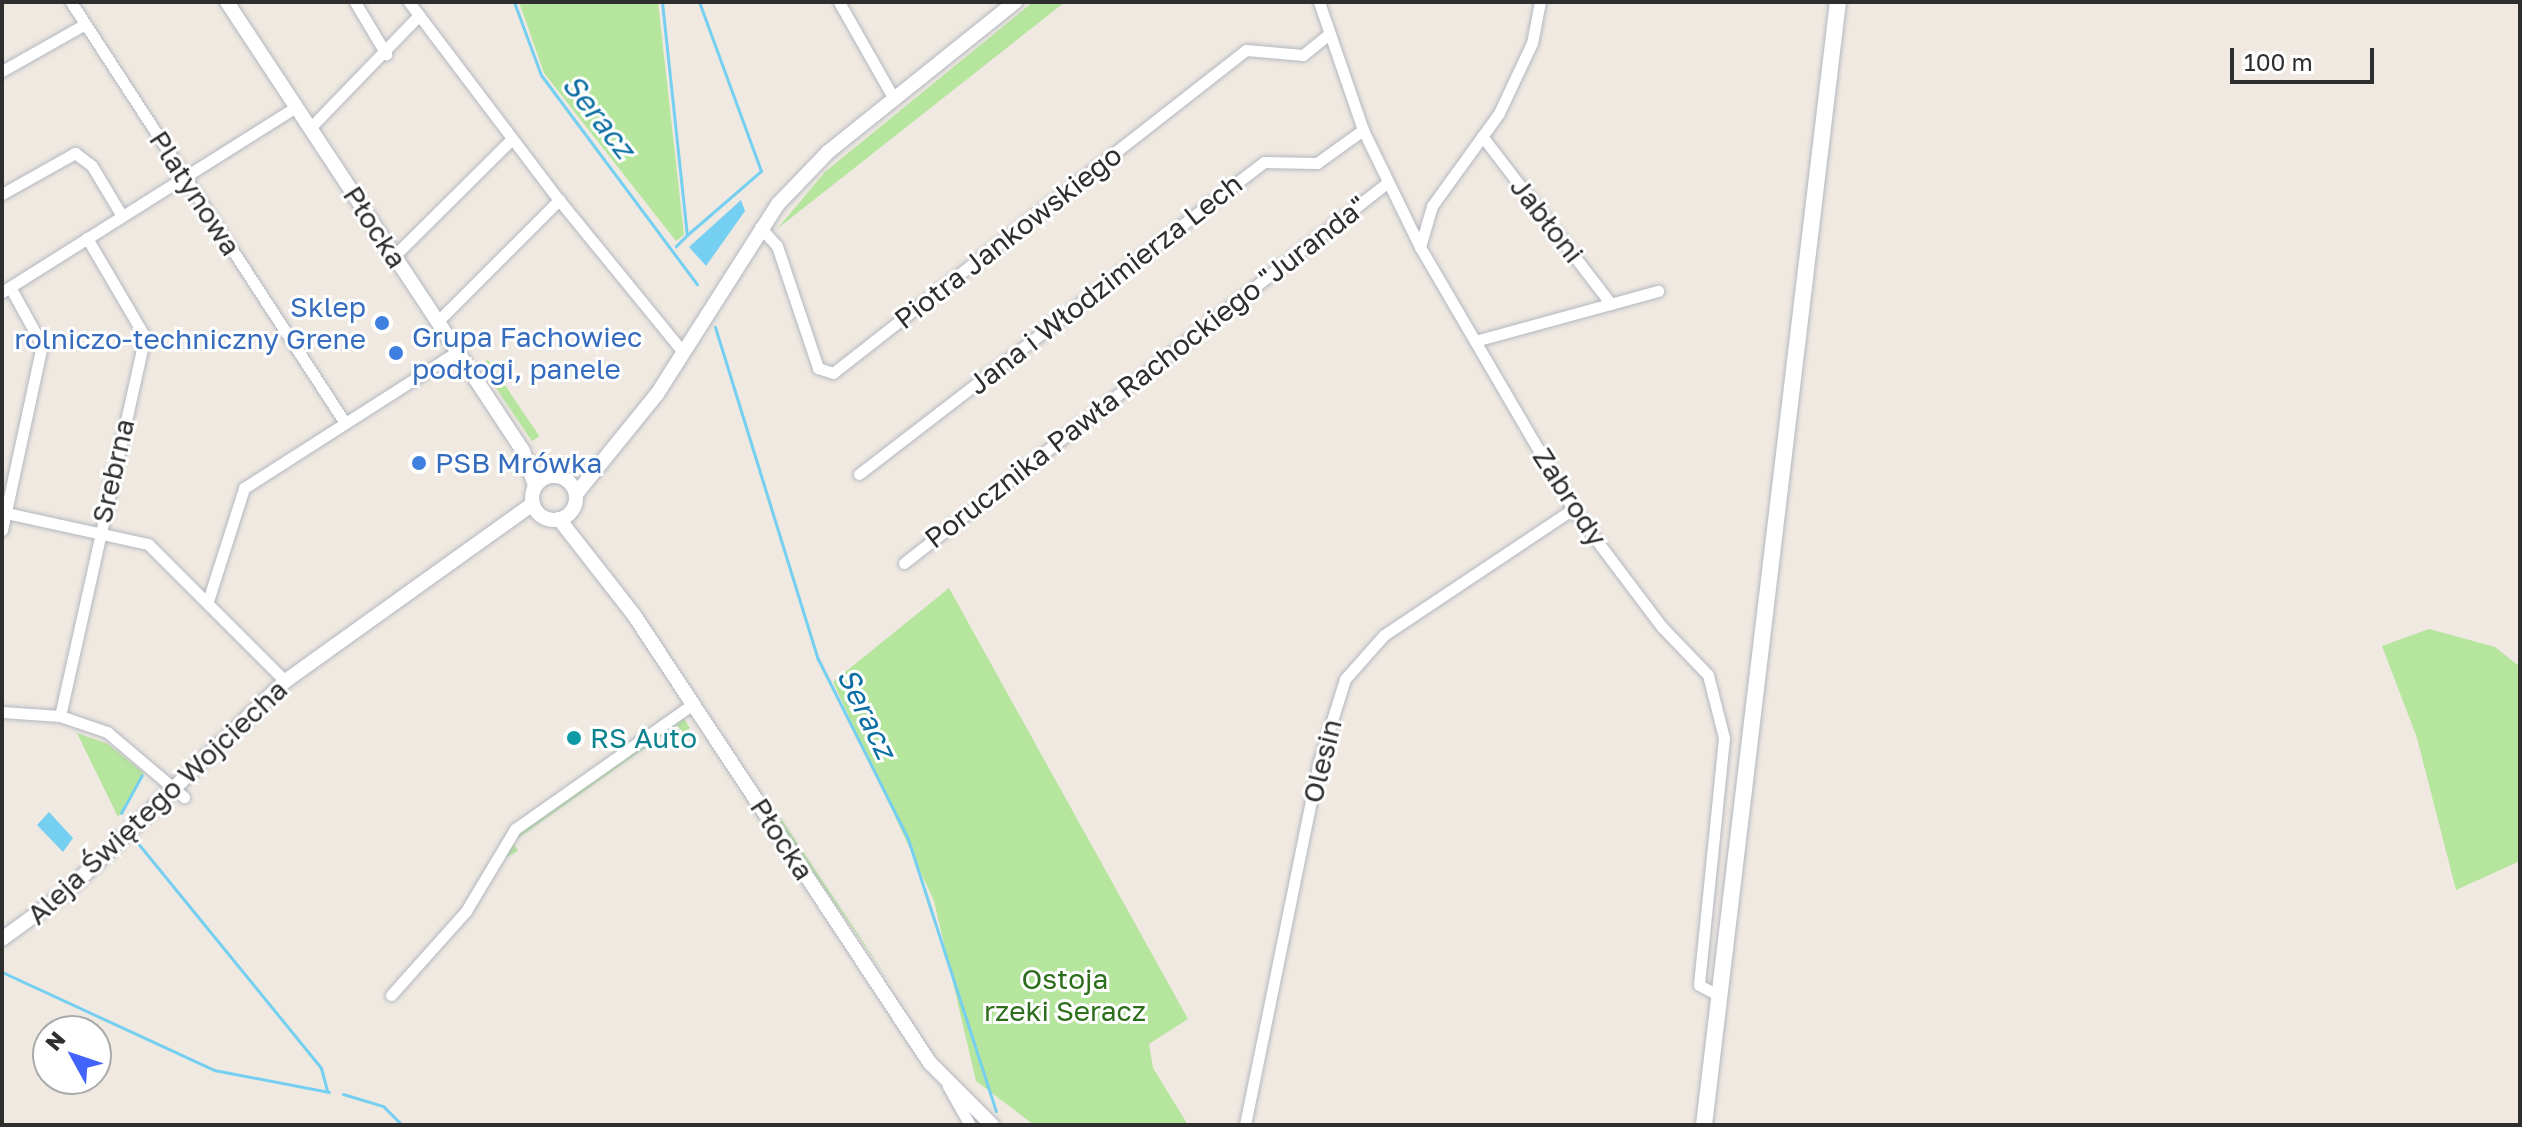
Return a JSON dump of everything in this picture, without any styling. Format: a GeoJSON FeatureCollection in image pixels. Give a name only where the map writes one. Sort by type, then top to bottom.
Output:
{"type":"FeatureCollection","features":[{"type":"Feature","properties":{"kind":"main road"},"geometry":{"type":"LineString","coordinates":[[1695,1125],[1716,994],[1838,2]]}},
{"type":"Feature","properties":{"kind":"main road"},"geometry":{"type":"LineString","coordinates":[[1704,1125],[1712,1021]]}},
{"type":"Feature","properties":{"kind":"street","name":"Platynowa"},"geometry":{"type":"LineString","coordinates":[[71,2],[345,423]]}},
{"type":"Feature","properties":{"kind":"street","name":"Płocka"},"geometry":{"type":"LineString","coordinates":[[227,2],[523,451],[550,476]]}},
{"type":"Feature","properties":{"kind":"street"},"geometry":{"type":"LineString","coordinates":[[355,2],[386,54]]}},
{"type":"Feature","properties":{"kind":"street"},"geometry":{"type":"LineString","coordinates":[[409,2],[511,140],[682,351]]}},
{"type":"Feature","properties":{"kind":"street"},"geometry":{"type":"LineString","coordinates":[[839,2],[894,99]]}},
{"type":"Feature","properties":{"kind":"street"},"geometry":{"type":"LineString","coordinates":[[601,462],[566,479],[550,476],[535,485],[536,510],[559,519],[572,510],[576,494],[638,421],[760,227],[820,159],[1015,2]]}},
{"type":"Feature","properties":{"kind":"street","name":"Zabrody"},"geometry":{"type":"LineString","coordinates":[[1319,2],[1363,130],[1420,247],[1573,509],[1662,627],[1708,675],[1724,738],[1699,985],[1716,994]]}},
{"type":"Feature","properties":{"kind":"street"},"geometry":{"type":"LineString","coordinates":[[1420,247],[1432,206],[1482,136],[1532,43],[1540,2]]}},
{"type":"Feature","properties":{"kind":"street"},"geometry":{"type":"LineString","coordinates":[[310,128],[386,54],[419,15]]}},
{"type":"Feature","properties":{"kind":"street"},"geometry":{"type":"LineString","coordinates":[[2,71],[85,24]]}},
{"type":"Feature","properties":{"kind":"street","name":"Piotra Jankowskiego"},"geometry":{"type":"LineString","coordinates":[[760,227],[777,246],[811,355],[833,373],[1246,50],[1303,55],[1329,34]]}},
{"type":"Feature","properties":{"kind":"street"},"geometry":{"type":"LineString","coordinates":[[2,530],[42,345],[6,290],[296,107]]}},
{"type":"Feature","properties":{"kind":"street","name":"Jana i Włodzimierza Lech"},"geometry":{"type":"LineString","coordinates":[[859,474],[1264,162],[1317,163],[1363,130]]}},
{"type":"Feature","properties":{"kind":"street","name":"Jabłoni"},"geometry":{"type":"LineString","coordinates":[[1482,136],[1611,304]]}},
{"type":"Feature","properties":{"kind":"street"},"geometry":{"type":"LineString","coordinates":[[394,256],[511,140]]}},
{"type":"Feature","properties":{"kind":"street"},"geometry":{"type":"LineString","coordinates":[[2,194],[75,153],[92,166],[122,216]]}},
{"type":"Feature","properties":{"kind":"street","name":"Porucznika Pawła Rachockiego \"Juranda\""},"geometry":{"type":"LineString","coordinates":[[904,563],[1388,182]]}},
{"type":"Feature","properties":{"kind":"street"},"geometry":{"type":"LineString","coordinates":[[437,322],[559,200]]}},
{"type":"Feature","properties":{"kind":"street","name":"Srebrna"},"geometry":{"type":"LineString","coordinates":[[60,716],[145,337],[87,238]]}},
{"type":"Feature","properties":{"kind":"street"},"geometry":{"type":"LineString","coordinates":[[1475,341],[1658,291]]}},
{"type":"Feature","properties":{"kind":"street"},"geometry":{"type":"LineString","coordinates":[[208,601],[229,521],[244,488],[457,352]]}},
{"type":"Feature","properties":{"kind":"street","name":"Płocka"},"geometry":{"type":"LineString","coordinates":[[523,451],[535,485]]}},
{"type":"Feature","properties":{"kind":"street"},"geometry":{"type":"LineString","coordinates":[[566,479],[576,494]]}},
{"type":"Feature","properties":{"kind":"street","name":"Olesin"},"geometry":{"type":"LineString","coordinates":[[1245,1125],[1319,762],[1345,679],[1384,635],[1573,509]]}},
{"type":"Feature","properties":{"kind":"street","name":"Aleja Świętego Wojciecha"},"geometry":{"type":"LineString","coordinates":[[2,939],[64,894],[172,785],[285,681],[536,510]]}},
{"type":"Feature","properties":{"kind":"street","name":"Płocka"},"geometry":{"type":"LineString","coordinates":[[572,510],[583,543]]}},
{"type":"Feature","properties":{"kind":"street"},"geometry":{"type":"LineString","coordinates":[[4,513],[148,544],[285,681]]}},
{"type":"Feature","properties":{"kind":"street","name":"Płocka"},"geometry":{"type":"LineString","coordinates":[[559,519],[583,543],[948,1086],[981,1122]]}},
{"type":"Feature","properties":{"kind":"street"},"geometry":{"type":"LineString","coordinates":[[391,995],[466,911],[515,829],[693,704]]}},
{"type":"Feature","properties":{"kind":"street"},"geometry":{"type":"LineString","coordinates":[[2,712],[60,716],[122,740],[184,797]]}},
{"type":"Feature","properties":{"kind":"green space"},"geometry":{"type":"Polygon","coordinates":[[[519,2],[658,2],[684,235],[676,241],[544,73],[519,2]]]}},
{"type":"Feature","properties":{"kind":"green space"},"geometry":{"type":"Polygon","coordinates":[[[1033,2],[1065,2],[777,229],[825,172],[1033,2]]]}},
{"type":"Feature","properties":{"kind":"green space"},"geometry":{"type":"Polygon","coordinates":[[[488,360],[539,436],[532,441],[481,365],[488,360]]]}},
{"type":"Feature","properties":{"kind":"green space","name":"Ostoja rzeki Seracz"},"geometry":{"type":"Polygon","coordinates":[[[949,588],[1188,1019],[1149,1044],[1153,1068],[1188,1125],[1034,1125],[976,1081],[934,901],[833,682],[949,588]]]}},
{"type":"Feature","properties":{"kind":"green space"},"geometry":{"type":"Polygon","coordinates":[[[2429,629],[2495,647],[2520,667],[2520,861],[2456,890],[2417,738],[2382,646],[2429,629]]]}},
{"type":"Feature","properties":{"kind":"green space"},"geometry":{"type":"Polygon","coordinates":[[[682,716],[690,728],[683,733],[677,725],[513,842],[518,851],[503,859],[516,834],[682,716]]]}},
{"type":"Feature","properties":{"kind":"green space"},"geometry":{"type":"Polygon","coordinates":[[[77,733],[108,744],[144,773],[118,817],[77,733]]]}},
{"type":"Feature","properties":{"kind":"green space"},"geometry":{"type":"Polygon","coordinates":[[[772,805],[887,978],[771,811],[772,805]]]}},
{"type":"Feature","properties":{"kind":"water"},"geometry":{"type":"Polygon","coordinates":[[[741,200],[745,211],[706,266],[689,247],[741,200]]]}},
{"type":"Feature","properties":{"kind":"water"},"geometry":{"type":"Polygon","coordinates":[[[49,812],[73,838],[63,852],[37,825],[49,812]]]}},
{"type":"Feature","properties":{"kind":"waterway","name":"Seracz"},"geometry":{"type":"LineString","coordinates":[[514,2],[541,75],[697,284]]}},
{"type":"Feature","properties":{"kind":"waterway"},"geometry":{"type":"LineString","coordinates":[[662,2],[687,235],[676,246]]}},
{"type":"Feature","properties":{"kind":"waterway"},"geometry":{"type":"LineString","coordinates":[[687,235],[761,171],[699,2]]}},
{"type":"Feature","properties":{"kind":"waterway","name":"Seracz"},"geometry":{"type":"LineString","coordinates":[[715,327],[818,659],[908,839],[996,1111]]}},
{"type":"Feature","properties":{"kind":"waterway"},"geometry":{"type":"LineString","coordinates":[[121,813],[142,775]]}},
{"type":"Feature","properties":{"kind":"waterway"},"geometry":{"type":"LineString","coordinates":[[132,836],[321,1068],[327,1091]]}},
{"type":"Feature","properties":{"kind":"waterway"},"geometry":{"type":"LineString","coordinates":[[2,972],[214,1070],[329,1092]]}},
{"type":"Feature","properties":{"kind":"waterway"},"geometry":{"type":"LineString","coordinates":[[343,1094],[383,1106],[402,1125]]}},
{"type":"Feature","properties":{"kind":"place","name":"Sklep rolniczo-techniczny Grene"},"geometry":{"type":"Point","coordinates":[382,323]}},
{"type":"Feature","properties":{"kind":"place","name":"Grupa Fachowiec podłogi, panele"},"geometry":{"type":"Point","coordinates":[396,353]}},
{"type":"Feature","properties":{"kind":"place","name":"PSB Mrówka"},"geometry":{"type":"Point","coordinates":[419,463]}},
{"type":"Feature","properties":{"kind":"place","name":"RS Auto"},"geometry":{"type":"Point","coordinates":[574,738]}}]}
